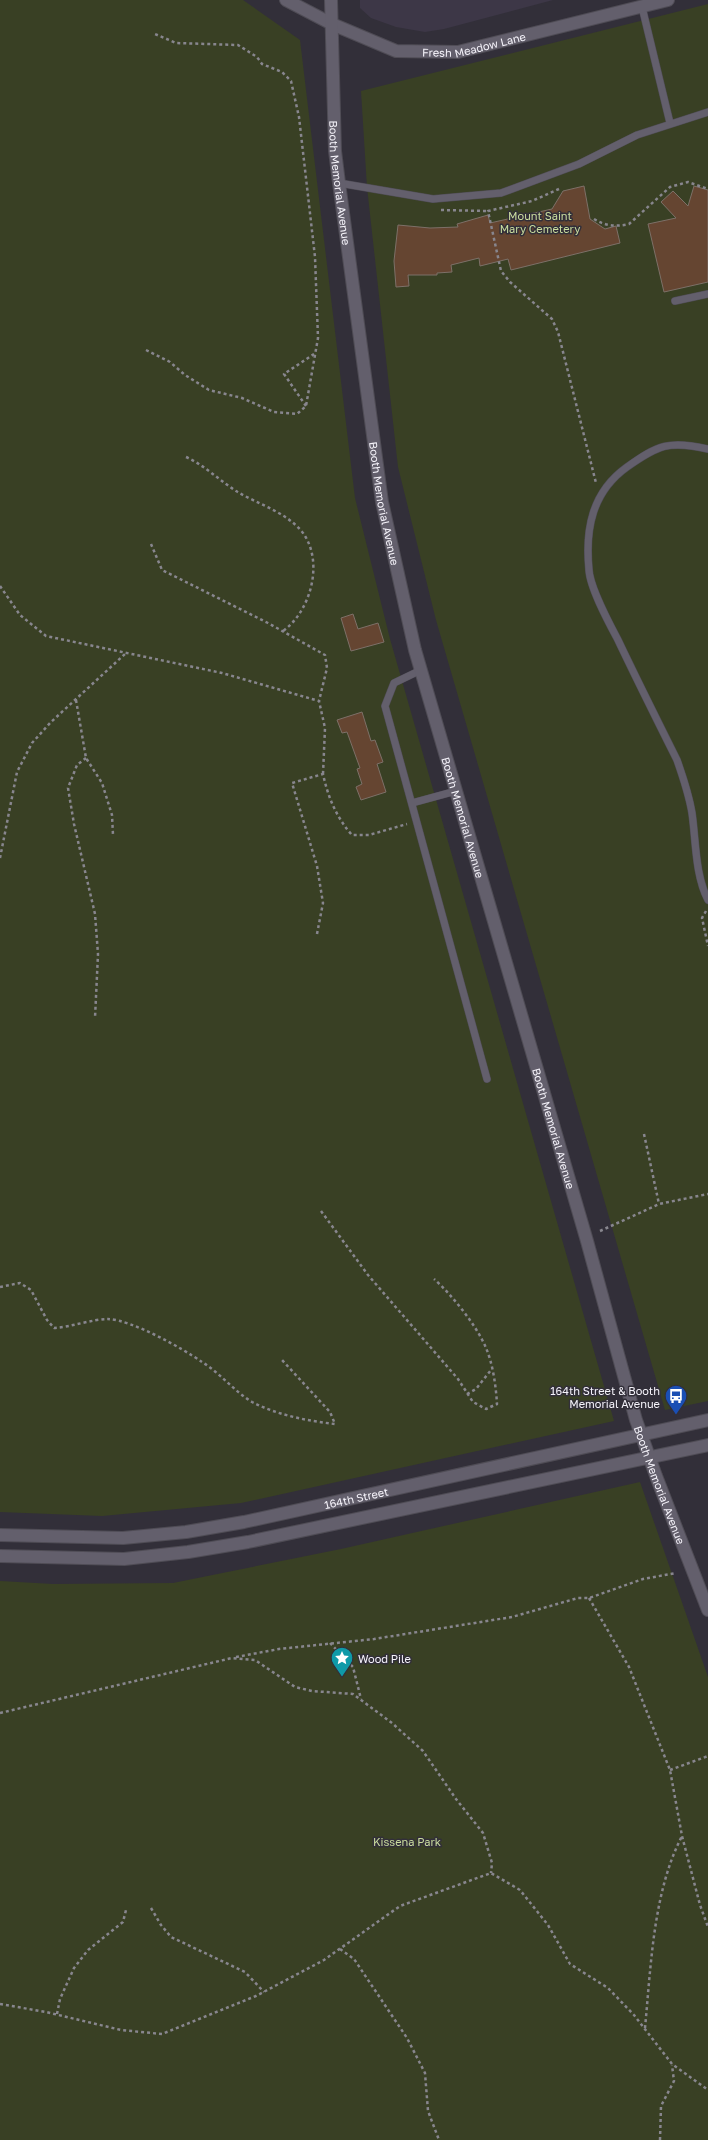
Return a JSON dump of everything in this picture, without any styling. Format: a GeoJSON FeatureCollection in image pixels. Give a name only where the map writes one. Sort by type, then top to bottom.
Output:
{"type":"FeatureCollection","features":[{"type":"Feature","properties":{"kind":"street","name":"Fresh Meadow Lane"},"geometry":{"type":"LineString","coordinates":[[286,0],[332,24],[396,51],[458,52],[668,0]]}},
{"type":"Feature","properties":{"kind":"street","name":"Booth Memorial Avenue"},"geometry":{"type":"LineString","coordinates":[[331,0],[335,150],[339,183],[382,502],[421,670],[588,1241],[641,1435],[708,1610]]}},
{"type":"Feature","properties":{"kind":"street","name":"164th Street"},"geometry":{"type":"LineString","coordinates":[[0,1535],[123,1538],[186,1532],[244,1522],[708,1420]]}},
{"type":"Feature","properties":{"kind":"street","name":"164th Street"},"geometry":{"type":"LineString","coordinates":[[0,1556],[124,1559],[188,1552],[256,1541],[708,1445]]}},
{"type":"Feature","properties":{"kind":"lane"},"geometry":{"type":"LineString","coordinates":[[642,7],[670,123]]}},
{"type":"Feature","properties":{"kind":"lane"},"geometry":{"type":"LineString","coordinates":[[339,183],[433,198],[502,193],[578,164],[638,135],[670,123],[708,112]]}},
{"type":"Feature","properties":{"kind":"lane"},"geometry":{"type":"LineString","coordinates":[[675,301],[708,294]]}},
{"type":"Feature","properties":{"kind":"lane"},"geometry":{"type":"LineString","coordinates":[[708,449],[692,445],[665,445],[642,456],[613,477],[594,505],[590,531],[589,571],[602,607],[677,760],[692,811],[702,888],[708,900]]}},
{"type":"Feature","properties":{"kind":"lane"},"geometry":{"type":"LineString","coordinates":[[421,670],[394,683],[386,706],[487,1079]]}},
{"type":"Feature","properties":{"kind":"lane"},"geometry":{"type":"LineString","coordinates":[[412,804],[456,791]]}},
{"type":"Feature","properties":{"kind":"path"},"geometry":{"type":"LineString","coordinates":[[146,350],[170,362],[209,390],[242,398],[274,412],[297,414],[306,406],[318,338],[315,257],[300,117],[291,81],[282,72],[262,64],[257,57],[238,45],[176,43],[154,34]]}},
{"type":"Feature","properties":{"kind":"path"},"geometry":{"type":"LineString","coordinates":[[594,219],[602,225],[621,226],[629,224],[670,187],[688,182],[708,189]]}},
{"type":"Feature","properties":{"kind":"path"},"geometry":{"type":"LineString","coordinates":[[433,198],[431,209],[453,212],[488,211],[532,201],[559,189]]}},
{"type":"Feature","properties":{"kind":"path"},"geometry":{"type":"LineString","coordinates":[[488,211],[502,271],[510,282],[552,319],[558,332],[599,497]]}},
{"type":"Feature","properties":{"kind":"path"},"geometry":{"type":"LineString","coordinates":[[306,406],[284,374],[314,354]]}},
{"type":"Feature","properties":{"kind":"path"},"geometry":{"type":"LineString","coordinates":[[186,457],[199,462],[217,479],[249,499],[282,515],[303,533],[312,555],[310,594],[304,610],[293,624],[283,631]]}},
{"type":"Feature","properties":{"kind":"path"},"geometry":{"type":"LineString","coordinates":[[151,544],[162,570],[283,631],[325,655],[327,668],[319,701],[324,728],[323,774],[326,791],[340,822],[352,835],[369,835],[417,821]]}},
{"type":"Feature","properties":{"kind":"path"},"geometry":{"type":"LineString","coordinates":[[0,586],[20,615],[46,636],[222,673],[319,701]]}},
{"type":"Feature","properties":{"kind":"path"},"geometry":{"type":"LineString","coordinates":[[0,858],[18,772],[32,743],[51,722],[126,654]]}},
{"type":"Feature","properties":{"kind":"path"},"geometry":{"type":"LineString","coordinates":[[76,699],[86,758],[102,783],[112,815],[113,835]]}},
{"type":"Feature","properties":{"kind":"path"},"geometry":{"type":"LineString","coordinates":[[86,758],[77,765],[68,788],[74,824],[95,914],[98,954],[95,1018]]}},
{"type":"Feature","properties":{"kind":"path"},"geometry":{"type":"LineString","coordinates":[[317,934],[323,903],[317,866],[292,783],[323,774]]}},
{"type":"Feature","properties":{"kind":"path"},"geometry":{"type":"LineString","coordinates":[[708,909],[702,918],[708,946]]}},
{"type":"Feature","properties":{"kind":"path"},"geometry":{"type":"LineString","coordinates":[[644,1134],[659,1204]]}},
{"type":"Feature","properties":{"kind":"path"},"geometry":{"type":"LineString","coordinates":[[600,1231],[659,1204],[708,1194]]}},
{"type":"Feature","properties":{"kind":"path"},"geometry":{"type":"LineString","coordinates":[[321,1211],[368,1275],[458,1378],[473,1402],[486,1409],[497,1404],[495,1381],[486,1348],[465,1315],[445,1288],[434,1279]]}},
{"type":"Feature","properties":{"kind":"path"},"geometry":{"type":"LineString","coordinates":[[0,1287],[20,1283],[31,1290],[47,1320],[54,1328],[108,1319],[124,1322],[152,1334],[203,1362],[252,1402],[281,1413],[314,1422],[335,1424],[330,1412],[282,1360]]}},
{"type":"Feature","properties":{"kind":"path"},"geometry":{"type":"LineString","coordinates":[[467,1394],[476,1389],[491,1370]]}},
{"type":"Feature","properties":{"kind":"path"},"geometry":{"type":"LineString","coordinates":[[0,1713],[232,1658],[329,1642],[374,1639],[512,1617],[578,1598],[589,1598],[643,1579],[676,1573]]}},
{"type":"Feature","properties":{"kind":"path"},"geometry":{"type":"LineString","coordinates":[[589,1598],[629,1667],[670,1770],[682,1836],[700,1905],[708,1927]]}},
{"type":"Feature","properties":{"kind":"path"},"geometry":{"type":"LineString","coordinates":[[329,1642],[353,1667],[362,1700]]}},
{"type":"Feature","properties":{"kind":"path"},"geometry":{"type":"LineString","coordinates":[[232,1658],[255,1660],[294,1686],[312,1691],[353,1694],[392,1723],[423,1751],[456,1799],[483,1833],[492,1863],[491,1873]]}},
{"type":"Feature","properties":{"kind":"path"},"geometry":{"type":"LineString","coordinates":[[670,1770],[708,1756]]}},
{"type":"Feature","properties":{"kind":"path"},"geometry":{"type":"LineString","coordinates":[[644,2029],[653,1946],[662,1897],[672,1855],[682,1836]]}},
{"type":"Feature","properties":{"kind":"path"},"geometry":{"type":"LineString","coordinates":[[0,2004],[57,2014],[121,2030],[162,2034],[264,1992],[324,1960],[400,1906],[491,1873]]}},
{"type":"Feature","properties":{"kind":"path"},"geometry":{"type":"LineString","coordinates":[[491,1873],[520,1890],[548,1925],[570,1964],[608,1988],[672,2064],[708,2090]]}},
{"type":"Feature","properties":{"kind":"path"},"geometry":{"type":"LineString","coordinates":[[151,1908],[161,1925],[171,1937],[245,1972],[264,1992]]}},
{"type":"Feature","properties":{"kind":"path"},"geometry":{"type":"LineString","coordinates":[[57,2014],[63,1992],[74,1968],[88,1950],[123,1922],[126,1910]]}},
{"type":"Feature","properties":{"kind":"path"},"geometry":{"type":"LineString","coordinates":[[340,1949],[354,1959],[408,2038],[425,2073],[428,2111],[439,2140]]}},
{"type":"Feature","properties":{"kind":"path"},"geometry":{"type":"LineString","coordinates":[[660,2140],[662,2135],[661,2106],[674,2081],[672,2064]]}},
{"type":"Feature","properties":{"kind":"shaded area"},"geometry":{"type":"Polygon","coordinates":[[[360,0],[553,0],[444,29],[425,32],[396,27],[371,18],[360,8],[360,0]]]}},
{"type":"Feature","properties":{"kind":"green space"},"geometry":{"type":"Polygon","coordinates":[[[0,0],[243,0],[300,40],[355,498],[390,639],[614,1421],[241,1503],[102,1516],[0,1512],[0,0]]]}},
{"type":"Feature","properties":{"kind":"green space","name":"Mount Saint Mary Cemetery"},"geometry":{"type":"Polygon","coordinates":[[[708,4],[708,1401],[665,1410],[436,620],[398,467],[367,187],[361,91],[708,4]]]}},
{"type":"Feature","properties":{"kind":"green space","name":"Kissena Park"},"geometry":{"type":"Polygon","coordinates":[[[640,1482],[708,1677],[708,2140],[0,2140],[0,1581],[53,1584],[173,1583],[341,1549],[640,1482]]]}},
{"type":"Feature","properties":{"kind":"building"},"geometry":{"type":"Polygon","coordinates":[[[584,186],[590,219],[605,229],[616,226],[620,243],[511,270],[508,259],[480,266],[479,258],[451,265],[452,272],[437,273],[437,275],[408,275],[409,286],[396,287],[394,261],[398,225],[430,228],[458,227],[457,224],[488,215],[490,223],[552,209],[563,191],[584,186]]]}},
{"type":"Feature","properties":{"kind":"building"},"geometry":{"type":"Polygon","coordinates":[[[694,186],[708,190],[708,282],[664,292],[648,224],[676,218],[661,202],[673,191],[688,206],[694,186]]]}},
{"type":"Feature","properties":{"kind":"building"},"geometry":{"type":"Polygon","coordinates":[[[353,614],[358,629],[378,623],[384,642],[351,651],[341,618],[353,614]]]}},
{"type":"Feature","properties":{"kind":"building"},"geometry":{"type":"Polygon","coordinates":[[[362,712],[371,741],[375,740],[383,762],[377,764],[386,792],[361,800],[356,787],[362,784],[357,769],[360,768],[347,732],[342,733],[337,720],[362,712]]]}},
{"type":"Feature","properties":{"kind":"place","name":"164th Street & Booth Memorial Avenue"},"geometry":{"type":"Point","coordinates":[676,1416]}},
{"type":"Feature","properties":{"kind":"place","name":"Wood Pile"},"geometry":{"type":"Point","coordinates":[342,1678]}}]}
